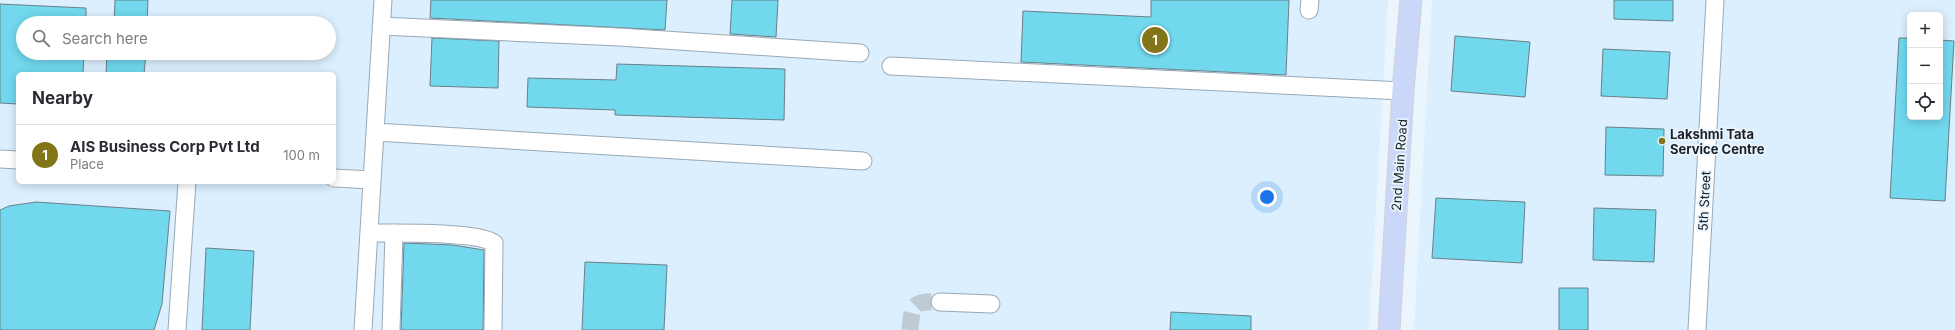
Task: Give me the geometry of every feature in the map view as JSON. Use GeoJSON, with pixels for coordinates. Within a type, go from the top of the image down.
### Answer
{"type":"FeatureCollection","features":[{"type":"Feature","properties":{"kind":"main road","name":"2nd Main Road"},"geometry":{"type":"LineString","coordinates":[[1389,330],[1403,91],[1411,0]]}},
{"type":"Feature","properties":{"kind":"street"},"geometry":{"type":"LineString","coordinates":[[364,330],[383,0]]}},
{"type":"Feature","properties":{"kind":"street","name":"5th Street"},"geometry":{"type":"LineString","coordinates":[[1697,330],[1715,0]]}},
{"type":"Feature","properties":{"kind":"street"},"geometry":{"type":"LineString","coordinates":[[381,26],[619,37],[860,53]]}},
{"type":"Feature","properties":{"kind":"street"},"geometry":{"type":"LineString","coordinates":[[891,66],[1403,91]]}},
{"type":"Feature","properties":{"kind":"street"},"geometry":{"type":"LineString","coordinates":[[375,132],[864,161]]}},
{"type":"Feature","properties":{"kind":"street"},"geometry":{"type":"LineString","coordinates":[[0,159],[16,160]]}},
{"type":"Feature","properties":{"kind":"street"},"geometry":{"type":"LineString","coordinates":[[336,178],[372,180]]}},
{"type":"Feature","properties":{"kind":"street"},"geometry":{"type":"LineString","coordinates":[[177,330],[187,184]]}},
{"type":"Feature","properties":{"kind":"street"},"geometry":{"type":"LineString","coordinates":[[369,233],[459,236],[488,239],[494,243],[494,330]]}},
{"type":"Feature","properties":{"kind":"street"},"geometry":{"type":"LineString","coordinates":[[391,330],[394,233]]}},
{"type":"Feature","properties":{"kind":"street"},"geometry":{"type":"LineString","coordinates":[[940,302],[991,304]]}},
{"type":"Feature","properties":{"kind":"shaded area"},"geometry":{"type":"Polygon","coordinates":[[[0,0],[1388,0],[1369,330],[0,330],[0,0]]]}},
{"type":"Feature","properties":{"kind":"shaded area"},"geometry":{"type":"Polygon","coordinates":[[[1432,0],[1955,0],[1955,330],[1414,330],[1432,0]]]}},
{"type":"Feature","properties":{"kind":"building"},"geometry":{"type":"Polygon","coordinates":[[[115,0],[148,0],[147,16],[114,16],[115,0]]]}},
{"type":"Feature","properties":{"kind":"building"},"geometry":{"type":"Polygon","coordinates":[[[431,0],[667,0],[665,30],[430,18],[431,0]]]}},
{"type":"Feature","properties":{"kind":"building"},"geometry":{"type":"Polygon","coordinates":[[[732,0],[778,0],[776,37],[730,34],[732,0]]]}},
{"type":"Feature","properties":{"kind":"building"},"geometry":{"type":"Polygon","coordinates":[[[1151,0],[1289,0],[1286,75],[1021,62],[1023,11],[1151,17],[1151,0]]]}},
{"type":"Feature","properties":{"kind":"building"},"geometry":{"type":"Polygon","coordinates":[[[1614,0],[1673,0],[1673,21],[1614,19],[1614,0]]]}},
{"type":"Feature","properties":{"kind":"building"},"geometry":{"type":"Polygon","coordinates":[[[0,4],[86,8],[86,16],[16,16],[16,60],[84,60],[83,72],[16,72],[16,104],[0,103],[0,4]]]}},
{"type":"Feature","properties":{"kind":"building"},"geometry":{"type":"Polygon","coordinates":[[[1455,36],[1530,42],[1525,97],[1451,91],[1455,36]]]}},
{"type":"Feature","properties":{"kind":"building"},"geometry":{"type":"Polygon","coordinates":[[[432,38],[499,41],[498,88],[430,86],[432,38]]]}},
{"type":"Feature","properties":{"kind":"building"},"geometry":{"type":"Polygon","coordinates":[[[1899,38],[1907,38],[1907,120],[1943,120],[1943,40],[1954,41],[1945,201],[1890,198],[1899,38]]]}},
{"type":"Feature","properties":{"kind":"building"},"geometry":{"type":"Polygon","coordinates":[[[1603,49],[1670,52],[1667,99],[1601,96],[1603,49]]]}},
{"type":"Feature","properties":{"kind":"building"},"geometry":{"type":"Polygon","coordinates":[[[107,60],[145,60],[144,72],[106,72],[107,60]]]}},
{"type":"Feature","properties":{"kind":"building"},"geometry":{"type":"Polygon","coordinates":[[[617,64],[785,69],[784,120],[615,115],[615,110],[527,107],[528,78],[616,80],[617,64]]]}},
{"type":"Feature","properties":{"kind":"building"},"geometry":{"type":"Polygon","coordinates":[[[1606,127],[1664,129],[1663,176],[1605,175],[1606,127]]]}},
{"type":"Feature","properties":{"kind":"building"},"geometry":{"type":"Polygon","coordinates":[[[1436,198],[1525,202],[1522,263],[1432,258],[1436,198]]]}},
{"type":"Feature","properties":{"kind":"building"},"geometry":{"type":"Polygon","coordinates":[[[36,202],[170,211],[162,304],[154,330],[0,330],[0,210],[9,206],[36,202]]]}},
{"type":"Feature","properties":{"kind":"building"},"geometry":{"type":"Polygon","coordinates":[[[1594,208],[1656,210],[1654,262],[1593,260],[1594,208]]]}},
{"type":"Feature","properties":{"kind":"building"},"geometry":{"type":"Polygon","coordinates":[[[404,243],[453,245],[484,250],[483,330],[401,330],[404,243]]]}},
{"type":"Feature","properties":{"kind":"building"},"geometry":{"type":"Polygon","coordinates":[[[206,248],[254,251],[250,330],[202,330],[206,248]]]}},
{"type":"Feature","properties":{"kind":"building"},"geometry":{"type":"Polygon","coordinates":[[[585,262],[667,265],[664,330],[582,330],[585,262]]]}},
{"type":"Feature","properties":{"kind":"building"},"geometry":{"type":"Polygon","coordinates":[[[1559,288],[1588,288],[1588,330],[1559,330],[1559,288]]]}},
{"type":"Feature","properties":{"kind":"building"},"geometry":{"type":"Polygon","coordinates":[[[1171,312],[1251,316],[1251,330],[1170,330],[1171,312]]]}},
{"type":"Feature","properties":{"kind":"tunnel"},"geometry":{"type":"LineString","coordinates":[[910,330],[913,309],[916,306],[924,302],[940,302]]}},
{"type":"Feature","properties":{"kind":"place","name":"AIS Business Corp Pvt Ltd"},"geometry":{"type":"Point","coordinates":[1155,40]}},
{"type":"Feature","properties":{"kind":"place","name":"Lakshmi Tata Service Centre"},"geometry":{"type":"Point","coordinates":[1662,141]}}]}
